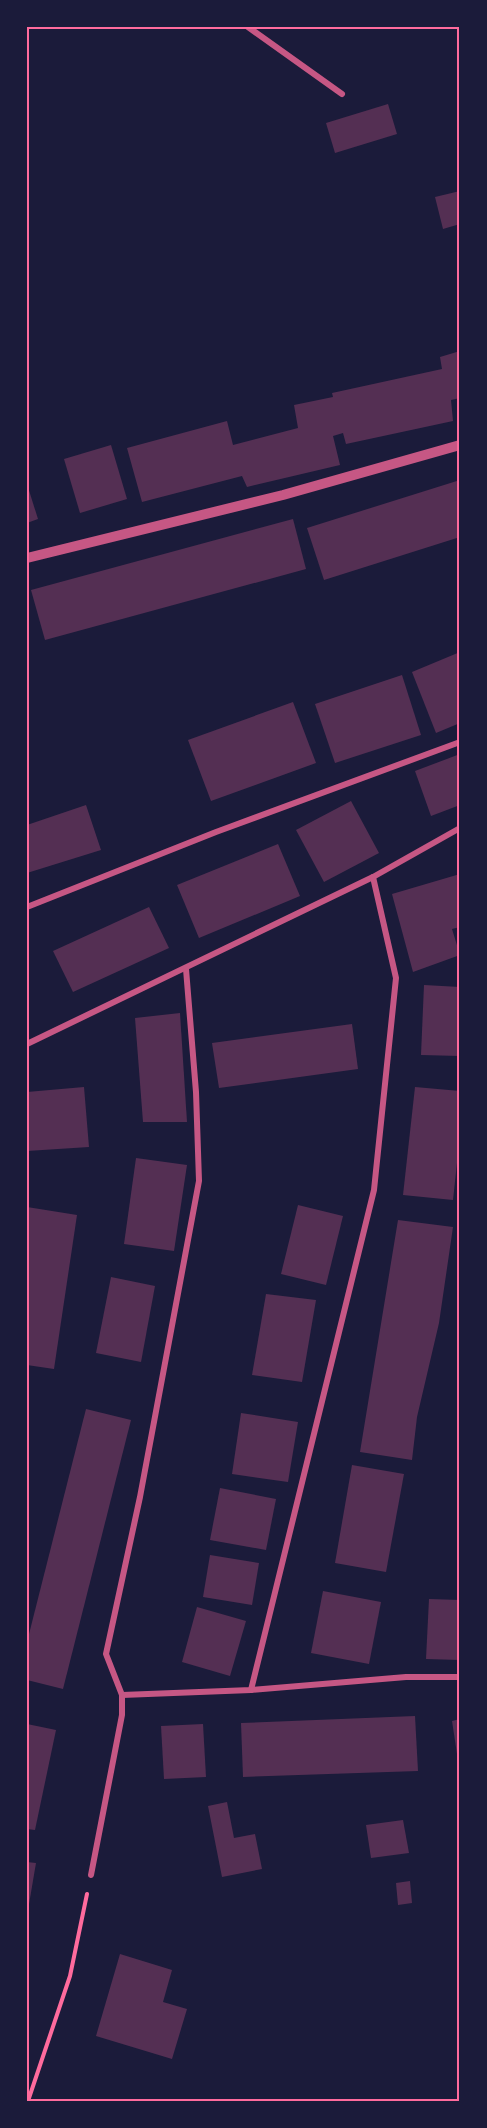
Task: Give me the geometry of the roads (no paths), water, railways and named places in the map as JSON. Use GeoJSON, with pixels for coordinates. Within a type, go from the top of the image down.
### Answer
{"type":"FeatureCollection","features":[{"type":"Feature","properties":{"kind":"street"},"geometry":{"type":"LineString","coordinates":[[248,27],[342,94]]}},
{"type":"Feature","properties":{"kind":"street"},"geometry":{"type":"LineString","coordinates":[[27,558],[283,495],[460,445]]}},
{"type":"Feature","properties":{"kind":"street"},"geometry":{"type":"LineString","coordinates":[[27,907],[216,832],[460,742]]}},
{"type":"Feature","properties":{"kind":"street"},"geometry":{"type":"LineString","coordinates":[[27,1044],[373,877],[460,828]]}},
{"type":"Feature","properties":{"kind":"street"},"geometry":{"type":"LineString","coordinates":[[251,1690],[374,1190],[396,978],[373,877]]}},
{"type":"Feature","properties":{"kind":"street"},"geometry":{"type":"LineString","coordinates":[[91,1875],[122,1715],[122,1695],[106,1654],[140,1497],[199,1181],[196,1092],[186,969]]}},
{"type":"Feature","properties":{"kind":"street"},"geometry":{"type":"LineString","coordinates":[[122,1695],[251,1690],[406,1677],[460,1677]]}}]}
